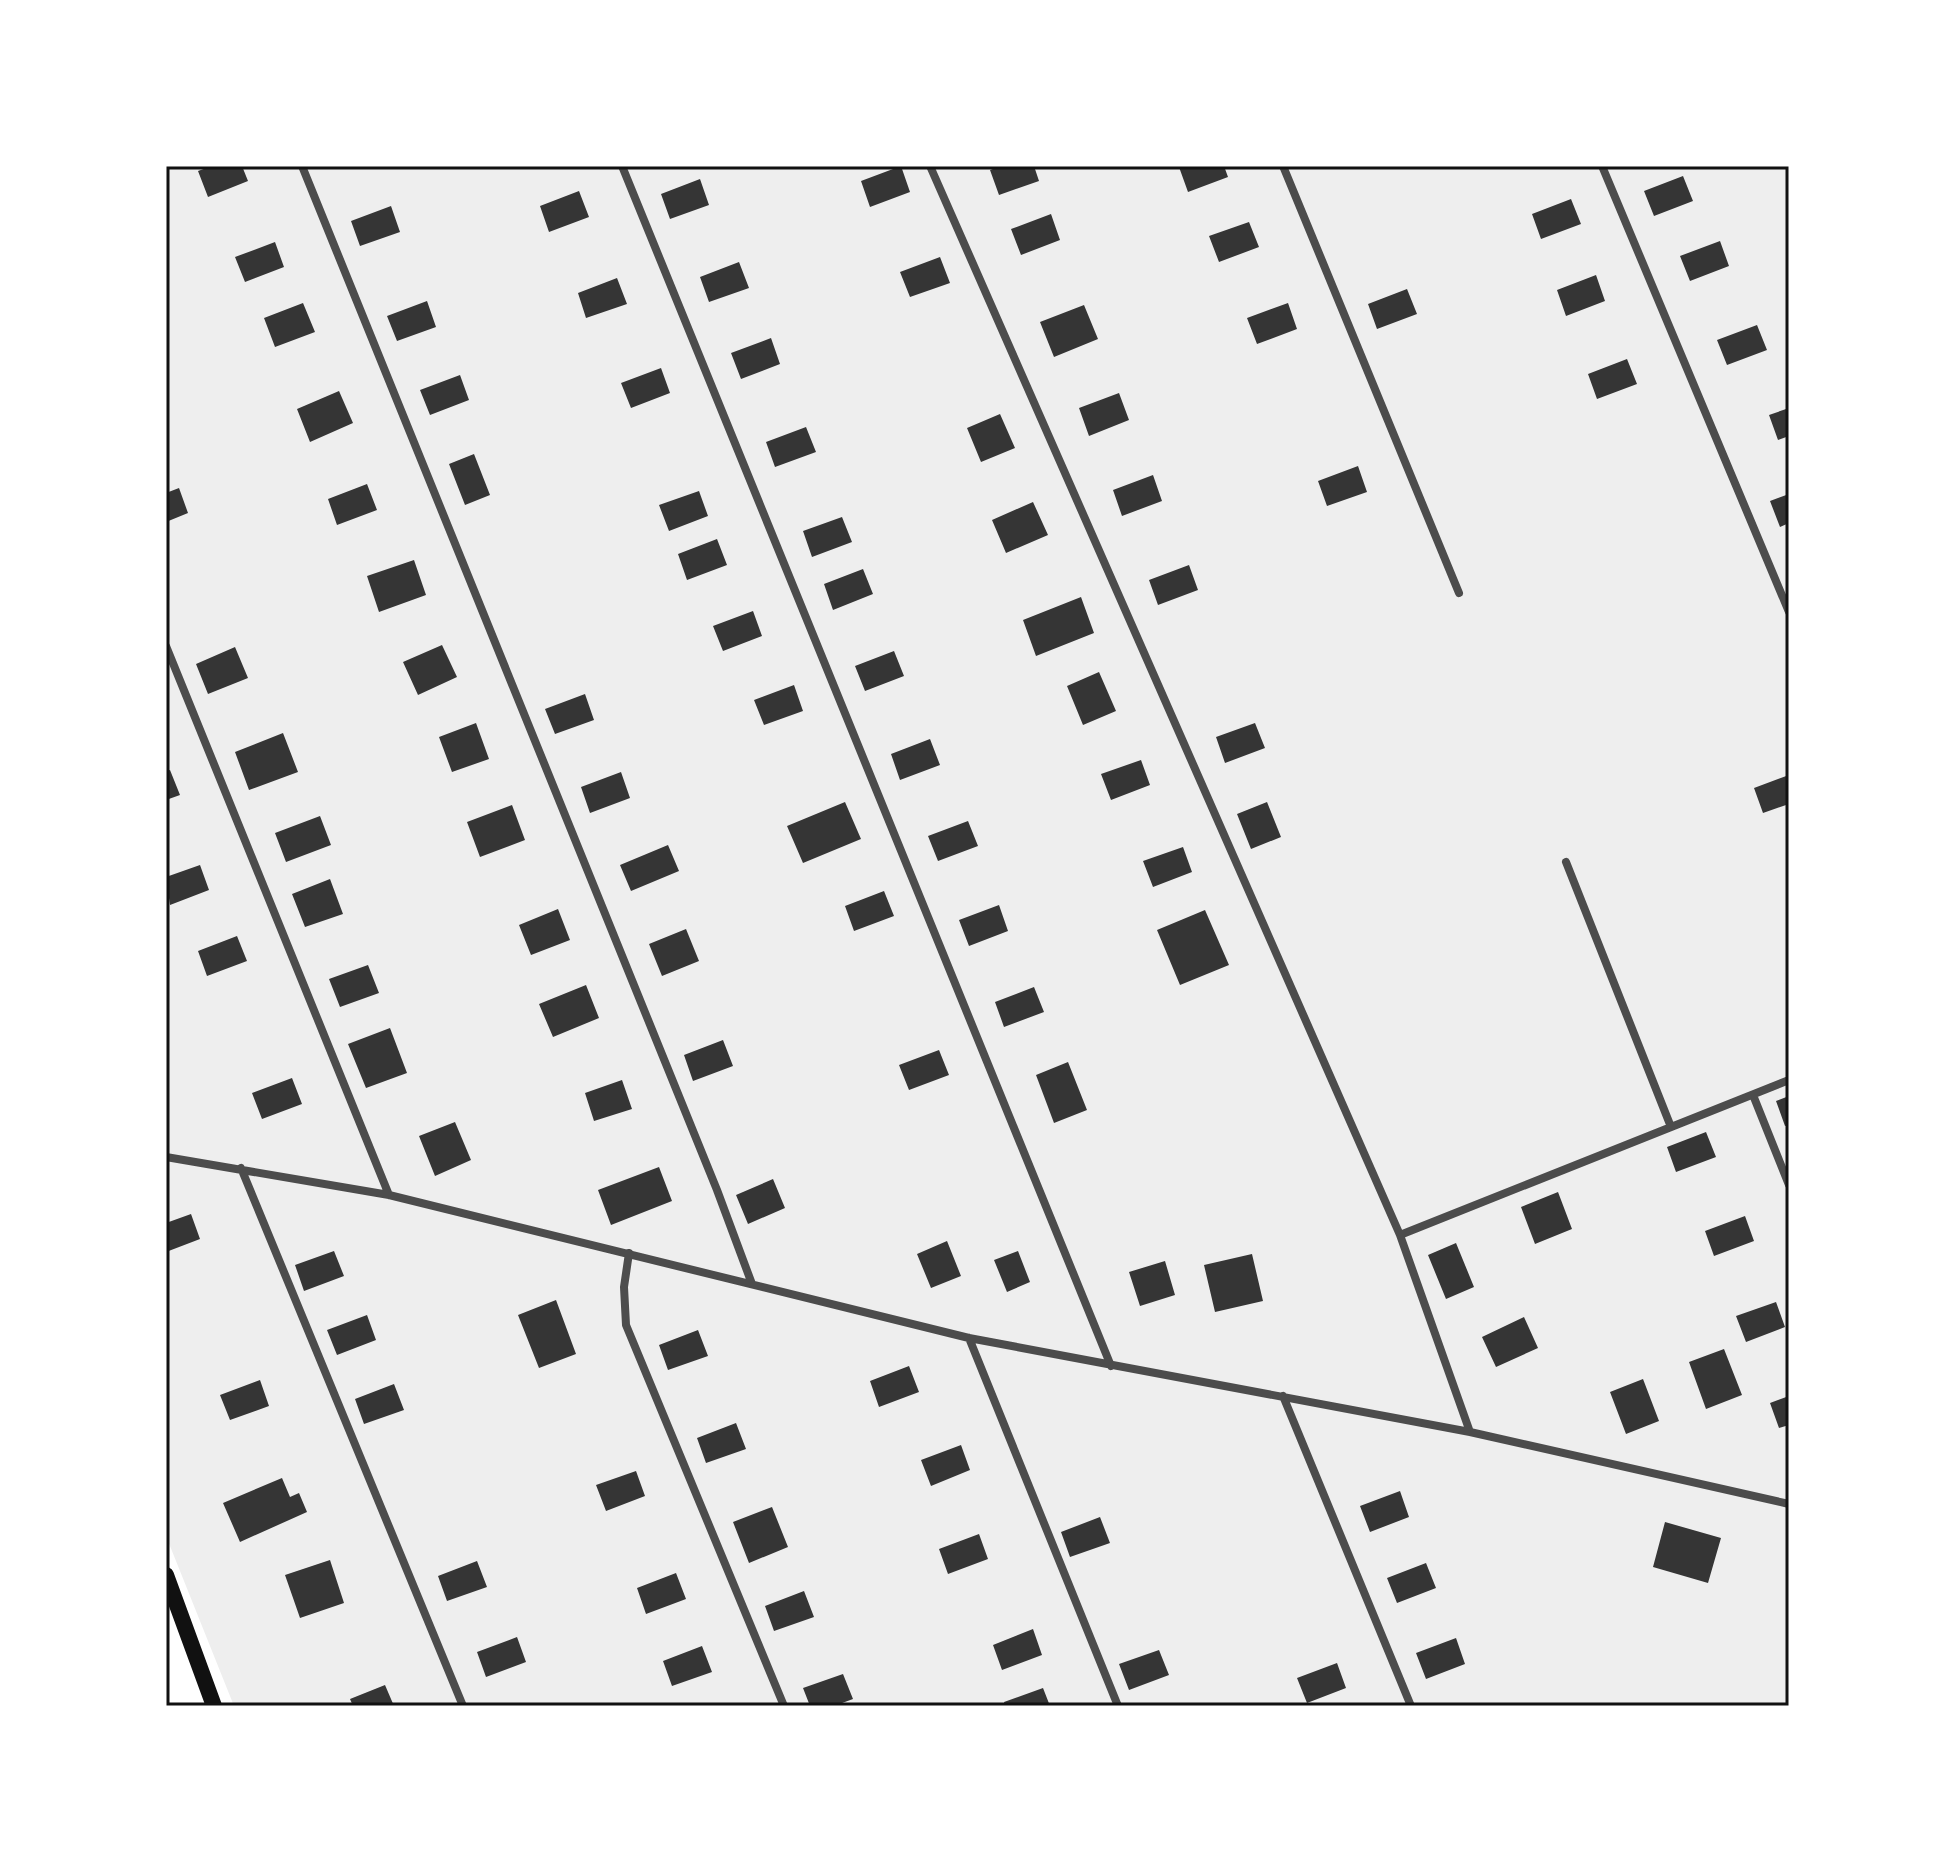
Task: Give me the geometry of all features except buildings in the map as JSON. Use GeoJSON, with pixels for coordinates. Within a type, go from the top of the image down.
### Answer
{"type":"FeatureCollection","features":[{"type":"Feature","properties":{"kind":"main road"},"geometry":{"type":"LineString","coordinates":[[166,1575],[214,1706]]}},
{"type":"Feature","properties":{"kind":"street"},"geometry":{"type":"LineString","coordinates":[[302,166],[717,1190],[752,1284]]}},
{"type":"Feature","properties":{"kind":"street"},"geometry":{"type":"LineString","coordinates":[[622,166],[1111,1366]]}},
{"type":"Feature","properties":{"kind":"street"},"geometry":{"type":"LineString","coordinates":[[930,166],[1400,1235],[1470,1432]]}},
{"type":"Feature","properties":{"kind":"street"},"geometry":{"type":"LineString","coordinates":[[1283,166],[1459,593]]}},
{"type":"Feature","properties":{"kind":"street"},"geometry":{"type":"LineString","coordinates":[[1602,166],[1789,612]]}},
{"type":"Feature","properties":{"kind":"street"},"geometry":{"type":"LineString","coordinates":[[166,646],[389,1195]]}},
{"type":"Feature","properties":{"kind":"street"},"geometry":{"type":"LineString","coordinates":[[1566,862],[1671,1127]]}},
{"type":"Feature","properties":{"kind":"street"},"geometry":{"type":"LineString","coordinates":[[1400,1235],[1789,1080]]}},
{"type":"Feature","properties":{"kind":"street"},"geometry":{"type":"LineString","coordinates":[[1753,1095],[1789,1185]]}},
{"type":"Feature","properties":{"kind":"street"},"geometry":{"type":"LineString","coordinates":[[166,1157],[389,1195],[969,1338],[1470,1432],[1789,1504]]}},
{"type":"Feature","properties":{"kind":"street"},"geometry":{"type":"LineString","coordinates":[[241,1168],[463,1706]]}},
{"type":"Feature","properties":{"kind":"street"},"geometry":{"type":"LineString","coordinates":[[629,1253],[624,1287],[626,1325],[784,1706]]}},
{"type":"Feature","properties":{"kind":"street"},"geometry":{"type":"LineString","coordinates":[[969,1338],[1118,1706]]}},
{"type":"Feature","properties":{"kind":"street"},"geometry":{"type":"LineString","coordinates":[[1283,1396],[1411,1706]]}},
{"type":"Feature","properties":{"kind":"shaded area"},"geometry":{"type":"Polygon","coordinates":[[[166,166],[1789,166],[1789,1706],[234,1706],[166,1536],[166,166]]]}}]}
